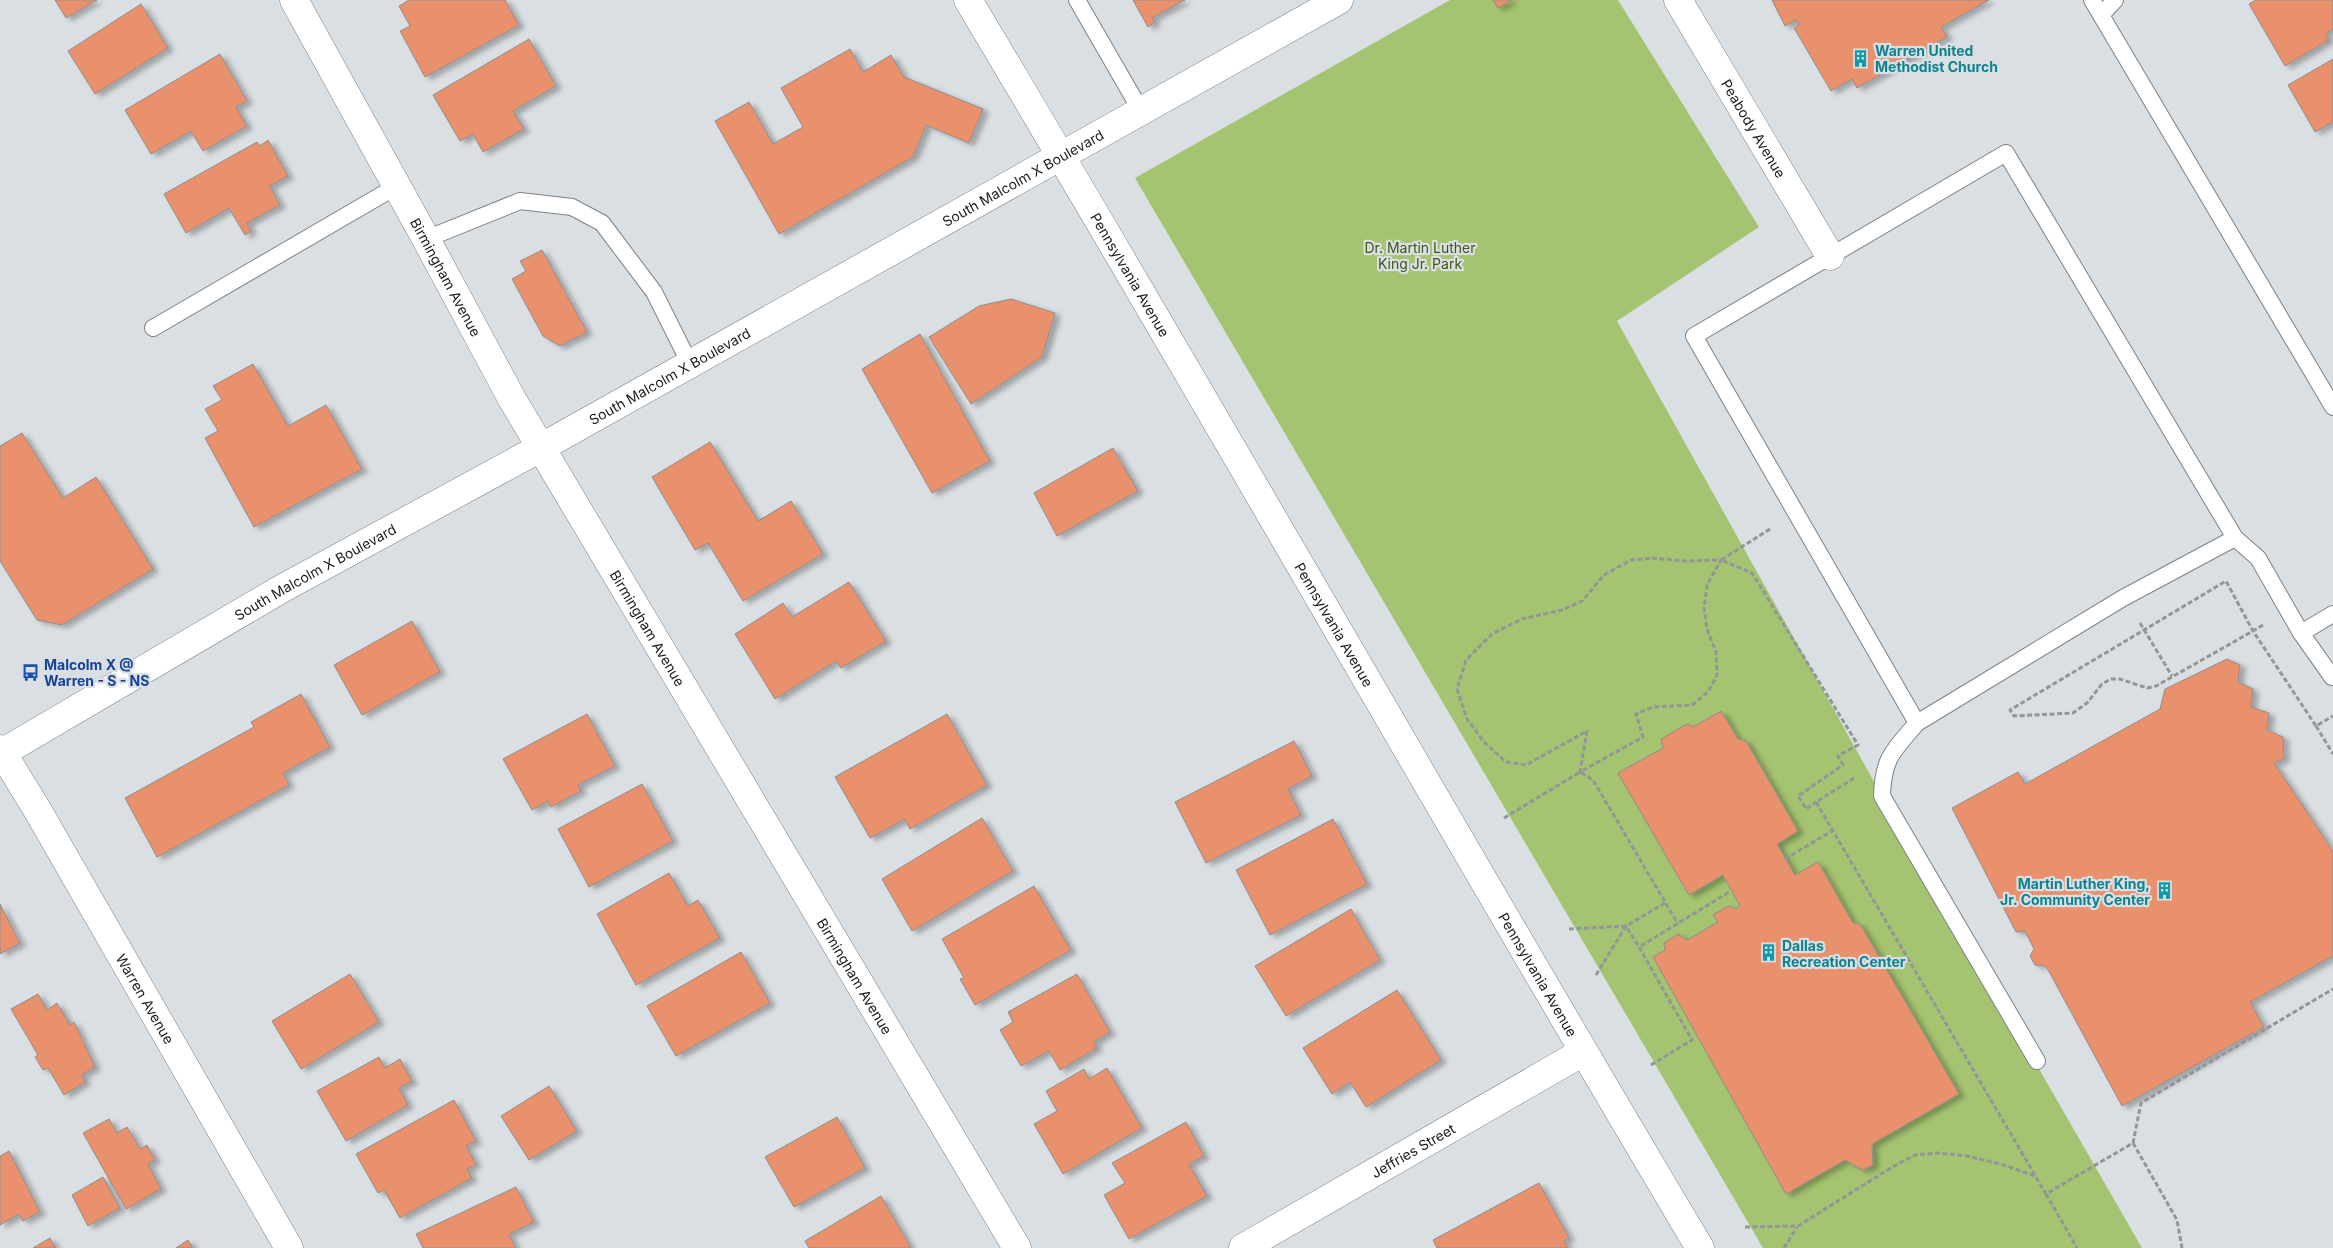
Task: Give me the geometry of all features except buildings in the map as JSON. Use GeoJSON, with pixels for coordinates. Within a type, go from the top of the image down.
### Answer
{"type":"FeatureCollection","features":[{"type":"Feature","properties":{"kind":"street","name":"Birmingham Avenue"},"geometry":{"type":"LineString","coordinates":[[294,0],[512,399],[1016,1248]]}},
{"type":"Feature","properties":{"kind":"street","name":"Pennsylvania Avenue"},"geometry":{"type":"LineString","coordinates":[[968,0],[1062,155],[1583,1052],[1700,1248]]}},
{"type":"Feature","properties":{"kind":"street","name":"South Malcolm X Boulevard"},"geometry":{"type":"LineString","coordinates":[[1,752],[283,588],[542,447],[1340,0]]}},
{"type":"Feature","properties":{"kind":"street","name":"Peabody Avenue"},"geometry":{"type":"LineString","coordinates":[[1678,0],[1830,256]]}},
{"type":"Feature","properties":{"kind":"street","name":"Warren Avenue"},"geometry":{"type":"LineString","coordinates":[[1,752],[43,819],[289,1248]]}},
{"type":"Feature","properties":{"kind":"street","name":"Jeffries Street"},"geometry":{"type":"LineString","coordinates":[[1242,1248],[1583,1052]]}},
{"type":"Feature","properties":{"kind":"lane"},"geometry":{"type":"LineString","coordinates":[[1077,0],[1141,111]]}},
{"type":"Feature","properties":{"kind":"lane"},"geometry":{"type":"LineString","coordinates":[[2092,0],[2333,407]]}},
{"type":"Feature","properties":{"kind":"lane"},"geometry":{"type":"LineString","coordinates":[[2100,15],[2115,0]]}},
{"type":"Feature","properties":{"kind":"lane"},"geometry":{"type":"LineString","coordinates":[[1916,723],[1694,336],[2006,153],[2234,538],[2258,558],[2301,633],[2332,677]]}},
{"type":"Feature","properties":{"kind":"lane"},"geometry":{"type":"LineString","coordinates":[[153,328],[397,186]]}},
{"type":"Feature","properties":{"kind":"lane"},"geometry":{"type":"LineString","coordinates":[[426,239],[520,201],[572,208],[602,223],[654,292],[690,364]]}},
{"type":"Feature","properties":{"kind":"lane"},"geometry":{"type":"LineString","coordinates":[[2037,1061],[1882,796],[1883,775],[1889,756],[1916,723],[2123,598],[2234,538]]}},
{"type":"Feature","properties":{"kind":"lane"},"geometry":{"type":"LineString","coordinates":[[2301,633],[2333,614]]}},
{"type":"Feature","properties":{"kind":"path"},"geometry":{"type":"LineString","coordinates":[[1504,818],[1643,737],[1636,714],[1653,707],[1692,705],[1708,692],[1717,675],[1717,660],[1704,609],[1707,585],[1722,560],[1796,513]]}},
{"type":"Feature","properties":{"kind":"path"},"geometry":{"type":"LineString","coordinates":[[1580,772],[1587,730],[1526,765],[1506,762],[1484,742],[1467,719],[1458,689],[1466,660],[1492,634],[1522,619],[1562,610],[1582,601],[1604,574],[1631,560],[1652,558],[1684,561],[1722,560],[1752,573],[1858,745],[1838,756],[1843,765],[1798,796],[1806,809],[1816,802]]}},
{"type":"Feature","properties":{"kind":"path"},"geometry":{"type":"LineString","coordinates":[[2288,610],[2253,630],[2172,676],[2156,686],[2146,688],[2120,679],[2111,679],[2102,684],[2087,703],[2073,713],[2014,716],[2010,710],[2226,581],[2253,630],[2333,754]]}},
{"type":"Feature","properties":{"kind":"path"},"geometry":{"type":"LineString","coordinates":[[2123,598],[2172,676]]}},
{"type":"Feature","properties":{"kind":"path"},"geometry":{"type":"LineString","coordinates":[[2316,726],[2333,716]]}},
{"type":"Feature","properties":{"kind":"path"},"geometry":{"type":"LineString","coordinates":[[1580,772],[1593,780],[1678,924]]}},
{"type":"Feature","properties":{"kind":"path"},"geometry":{"type":"LineString","coordinates":[[1785,858],[1832,830]]}},
{"type":"Feature","properties":{"kind":"path"},"geometry":{"type":"LineString","coordinates":[[1639,947],[1731,891]]}},
{"type":"Feature","properties":{"kind":"path"},"geometry":{"type":"LineString","coordinates":[[1569,929],[1626,926],[1665,903]]}},
{"type":"Feature","properties":{"kind":"path"},"geometry":{"type":"LineString","coordinates":[[1626,926],[1692,1040],[1651,1065]]}},
{"type":"Feature","properties":{"kind":"path"},"geometry":{"type":"LineString","coordinates":[[1596,975],[1626,926]]}},
{"type":"Feature","properties":{"kind":"path"},"geometry":{"type":"LineString","coordinates":[[2133,1144],[2177,1220],[2182,1248]]}},
{"type":"Feature","properties":{"kind":"path"},"geometry":{"type":"LineString","coordinates":[[1784,1248],[1798,1226],[1915,1155],[1938,1153],[1966,1156],[2004,1165],[2035,1176]]}},
{"type":"Feature","properties":{"kind":"path"},"geometry":{"type":"LineString","coordinates":[[2046,1194],[2077,1248]]}},
{"type":"Feature","properties":{"kind":"path"},"geometry":{"type":"LineString","coordinates":[[1745,1227],[1798,1226]]}},
{"type":"Feature","properties":{"kind":"green space","name":"Dr. Martin Luther King Jr. Park"},"geometry":{"type":"Polygon","coordinates":[[[1450,0],[1618,0],[1759,227],[1617,321],[1882,796],[2142,1248],[1763,1248],[1135,178],[1450,0]]]}},
{"type":"Feature","properties":{"kind":"place","name":"Warren United Methodist Church"},"geometry":{"type":"Point","coordinates":[1861,58]}},
{"type":"Feature","properties":{"kind":"place","name":"Malcolm X @ Warren - S - NS"},"geometry":{"type":"Point","coordinates":[30,672]}},
{"type":"Feature","properties":{"kind":"place","name":"Martin Luther King, Jr. Community Center"},"geometry":{"type":"Point","coordinates":[2164,891]}},
{"type":"Feature","properties":{"kind":"place","name":"Dallas Recreation Center"},"geometry":{"type":"Point","coordinates":[1768,953]}}]}
